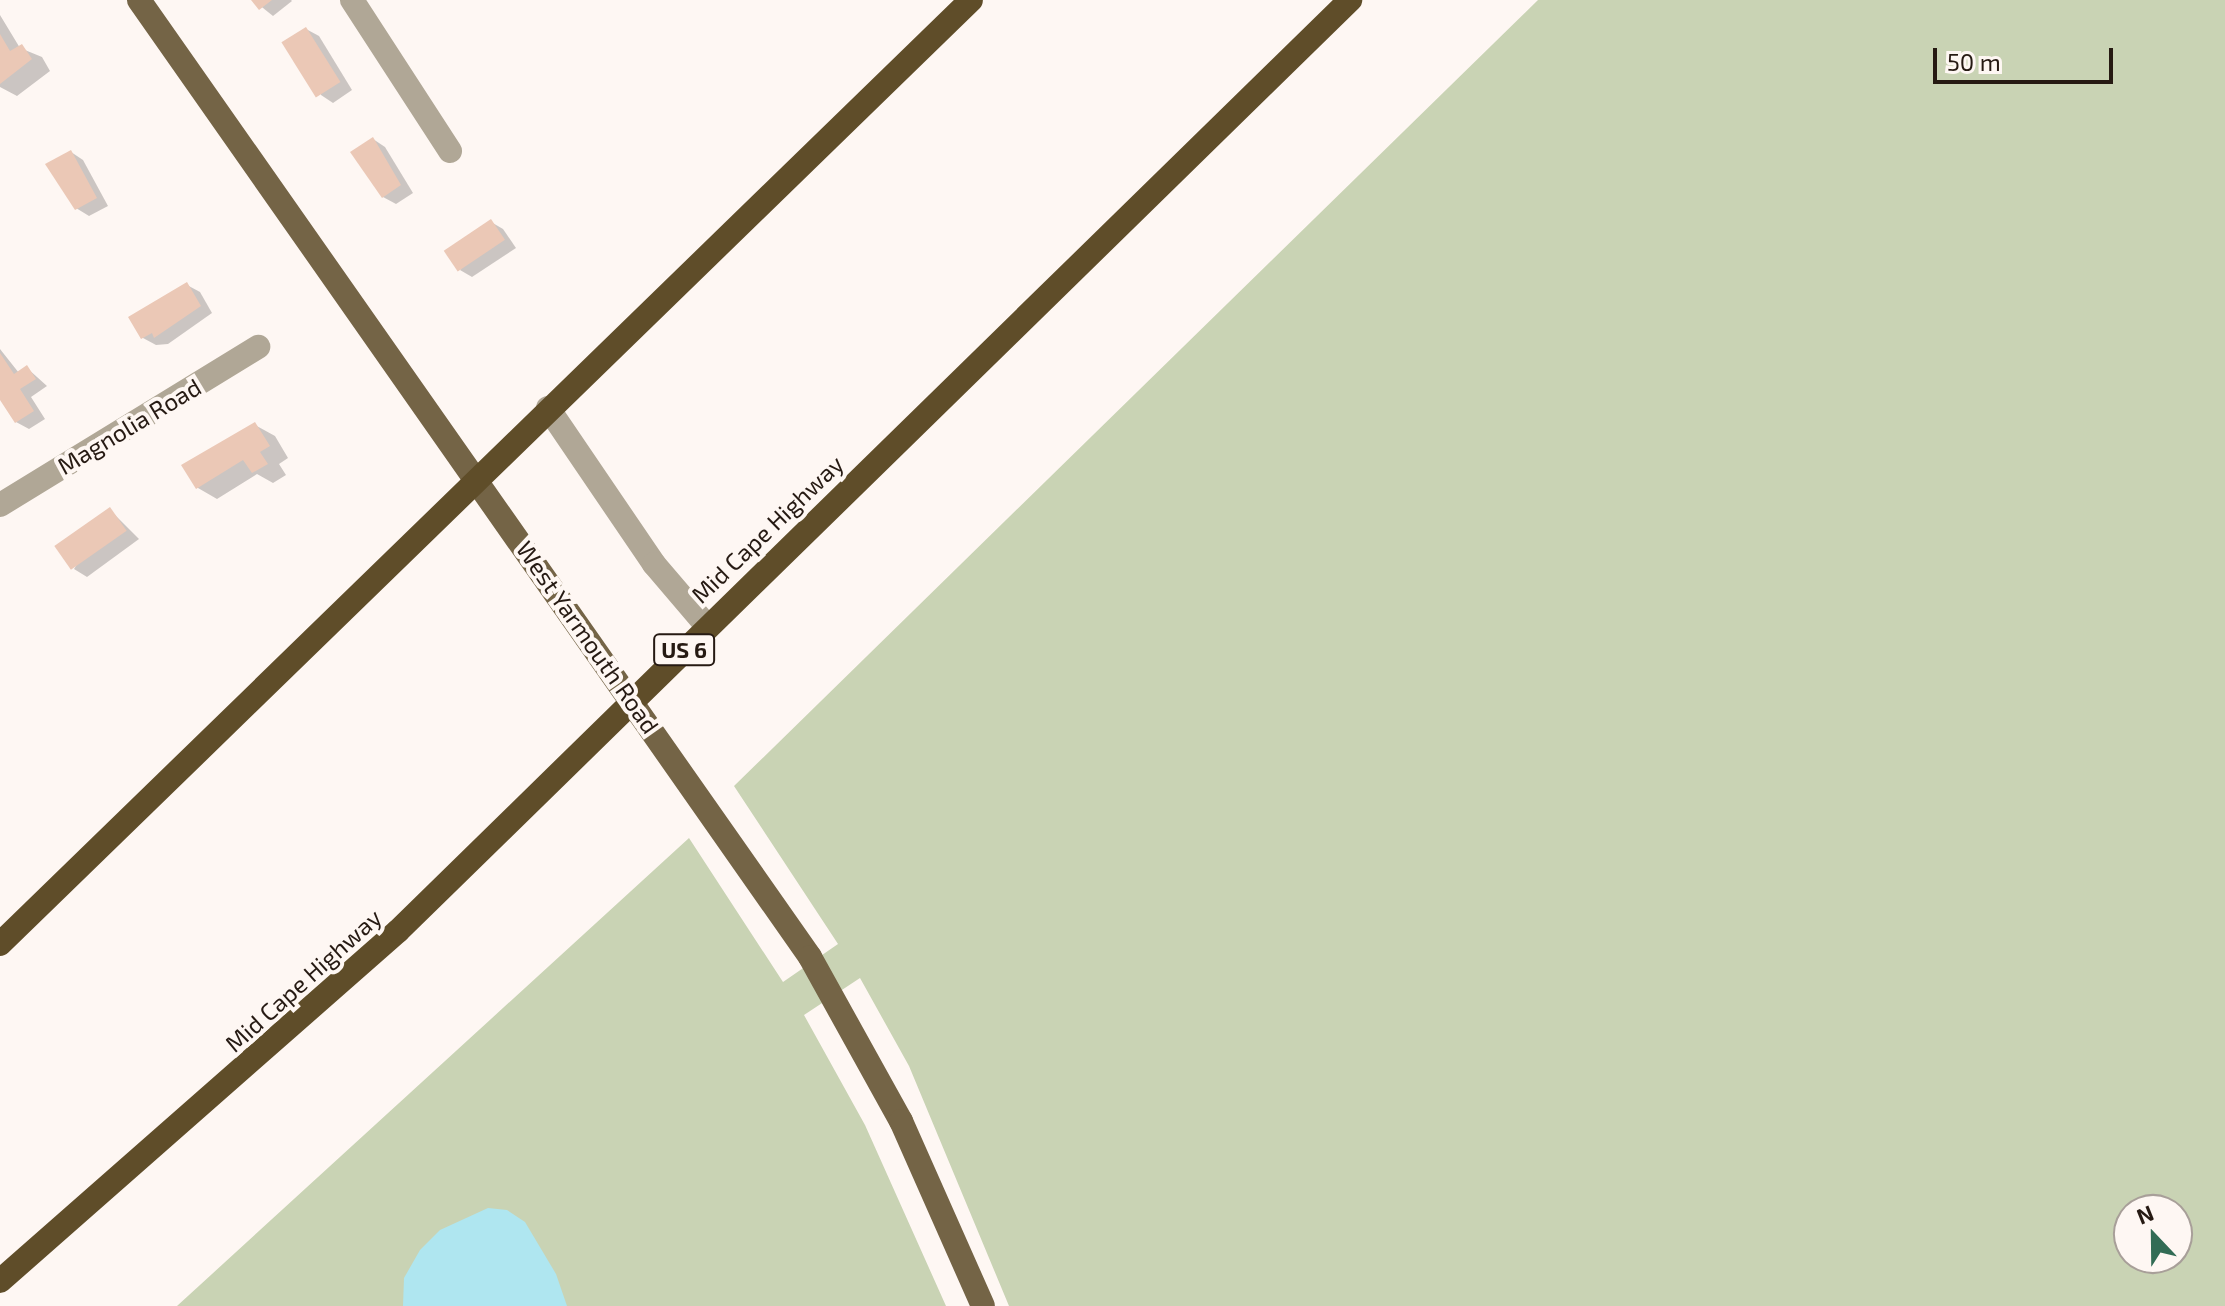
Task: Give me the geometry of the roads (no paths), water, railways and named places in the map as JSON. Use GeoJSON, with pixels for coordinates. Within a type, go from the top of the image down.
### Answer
{"type":"FeatureCollection","features":[{"type":"Feature","properties":{"kind":"highway"},"geometry":{"type":"LineString","coordinates":[[0,944],[270,686],[548,408],[971,0]]}},
{"type":"Feature","properties":{"kind":"highway","name":"Mid Cape Highway"},"geometry":{"type":"LineString","coordinates":[[0,1281],[398,931],[1350,0]]}},
{"type":"Feature","properties":{"kind":"main road","name":"West Yarmouth Road"},"geometry":{"type":"LineString","coordinates":[[139,0],[663,743],[810,957],[906,1133],[983,1306]]}},
{"type":"Feature","properties":{"kind":"street"},"geometry":{"type":"LineString","coordinates":[[352,0],[450,151]]}},
{"type":"Feature","properties":{"kind":"street","name":"Magnolia Road"},"geometry":{"type":"LineString","coordinates":[[0,505],[258,347]]}},
{"type":"Feature","properties":{"kind":"street"},"geometry":{"type":"LineString","coordinates":[[548,408],[654,564],[707,626]]}},
{"type":"Feature","properties":{"kind":"water"},"geometry":{"type":"Polygon","coordinates":[[[488,1208],[507,1210],[525,1222],[556,1274],[567,1306],[403,1306],[404,1278],[420,1250],[440,1230],[488,1208]]]}}]}
